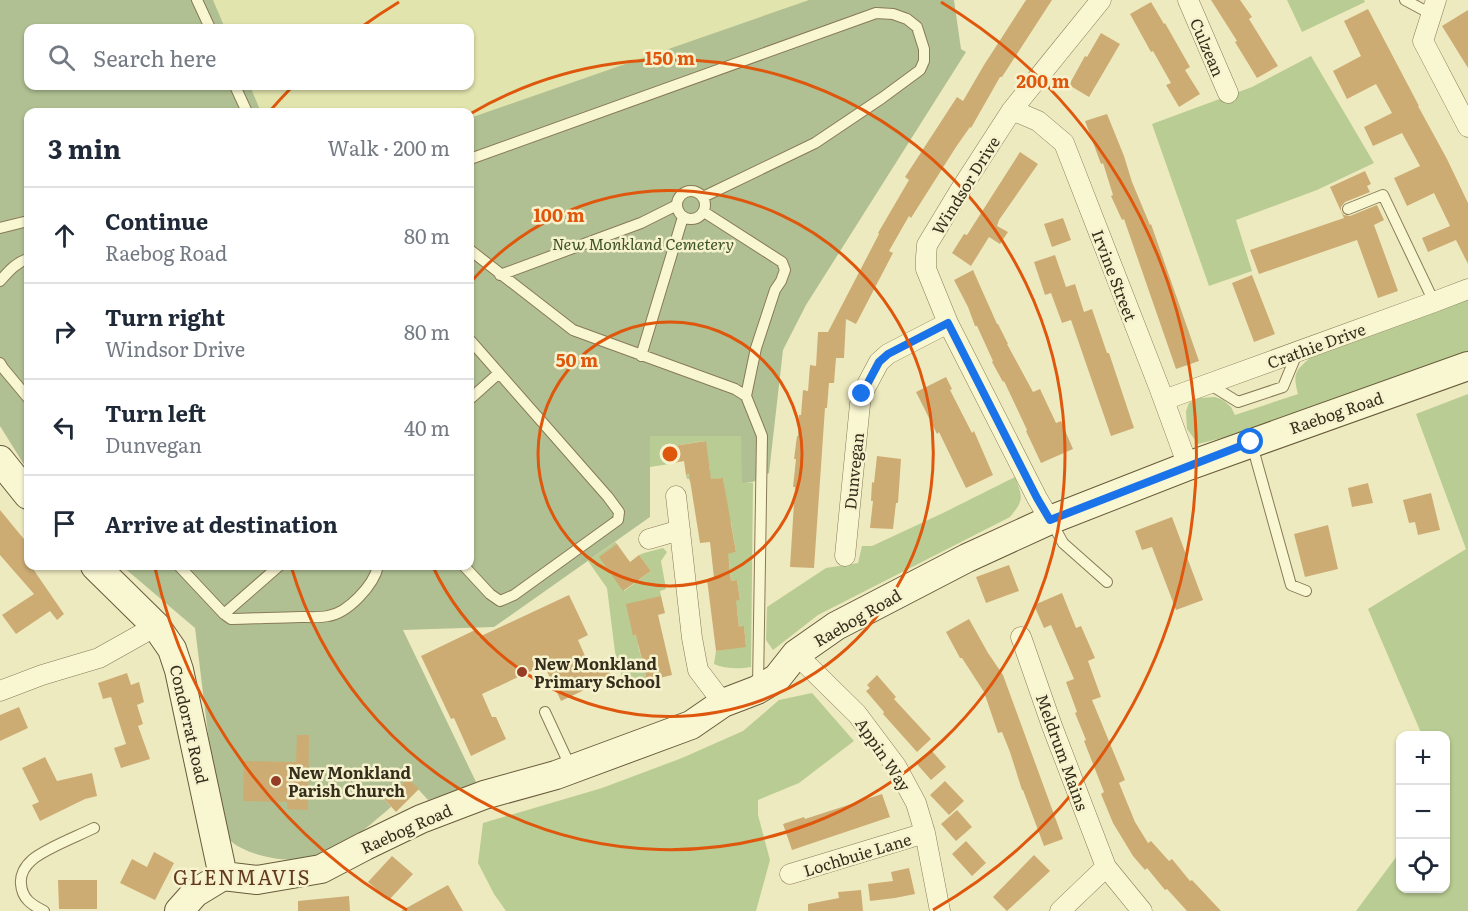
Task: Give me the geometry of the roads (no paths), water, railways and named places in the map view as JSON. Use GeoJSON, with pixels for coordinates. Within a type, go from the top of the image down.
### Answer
{"type":"FeatureCollection","features":[{"type":"Feature","properties":{"kind":"main road","name":"Raebog Road"},"geometry":{"type":"LineString","coordinates":[[224,876],[257,880],[321,869],[421,819],[484,795],[556,775],[691,725],[723,703],[758,690],[777,678],[796,654],[836,626],[967,558],[1050,520],[1188,466],[1468,366]]}},
{"type":"Feature","properties":{"kind":"main road"},"geometry":{"type":"LineString","coordinates":[[0,460],[24,490]]}},
{"type":"Feature","properties":{"kind":"main road","name":"Condorrat Road"},"geometry":{"type":"LineString","coordinates":[[98,570],[156,627],[172,649],[180,670],[224,876]]}},
{"type":"Feature","properties":{"kind":"main road"},"geometry":{"type":"LineString","coordinates":[[179,911],[195,893],[224,876]]}},
{"type":"Feature","properties":{"kind":"street","name":"Windsor Drive"},"geometry":{"type":"LineString","coordinates":[[1050,520],[948,323],[926,269],[927,245],[1012,110],[1101,0]]}},
{"type":"Feature","properties":{"kind":"street","name":"Culzean"},"geometry":{"type":"LineString","coordinates":[[1188,0],[1228,93]]}},
{"type":"Feature","properties":{"kind":"street"},"geometry":{"type":"LineString","coordinates":[[1434,7],[1423,41],[1468,127]]}},
{"type":"Feature","properties":{"kind":"street","name":"Irvine Street"},"geometry":{"type":"LineString","coordinates":[[1012,110],[1038,121],[1064,143],[1188,466]]}},
{"type":"Feature","properties":{"kind":"street","name":"Crathie Drive"},"geometry":{"type":"LineString","coordinates":[[1164,400],[1468,289]]}},
{"type":"Feature","properties":{"kind":"street","name":"Dunvegan"},"geometry":{"type":"LineString","coordinates":[[844,556],[862,394],[879,362],[888,354],[948,323]]}},
{"type":"Feature","properties":{"kind":"street"},"geometry":{"type":"LineString","coordinates":[[676,496],[692,638],[699,670],[723,703]]}},
{"type":"Feature","properties":{"kind":"street"},"geometry":{"type":"LineString","coordinates":[[649,539],[680,530]]}},
{"type":"Feature","properties":{"kind":"street"},"geometry":{"type":"LineString","coordinates":[[0,691],[42,675],[99,658],[156,627]]}},
{"type":"Feature","properties":{"kind":"street","name":"Meldrum Mains"},"geometry":{"type":"LineString","coordinates":[[1021,637],[1106,867],[1142,911]]}},
{"type":"Feature","properties":{"kind":"street","name":"Appin Way"},"geometry":{"type":"LineString","coordinates":[[796,654],[857,714],[896,766],[916,803],[925,833],[940,911]]}},
{"type":"Feature","properties":{"kind":"street","name":"Lochbuie Lane"},"geometry":{"type":"LineString","coordinates":[[790,874],[925,833]]}},
{"type":"Feature","properties":{"kind":"street"},"geometry":{"type":"LineString","coordinates":[[1060,911],[1106,867]]}},
{"type":"Feature","properties":{"kind":"lane"},"geometry":{"type":"LineString","coordinates":[[197,0],[208,24]]}},
{"type":"Feature","properties":{"kind":"lane"},"geometry":{"type":"LineString","coordinates":[[1405,0],[1434,7]]}},
{"type":"Feature","properties":{"kind":"lane"},"geometry":{"type":"LineString","coordinates":[[474,158],[876,13],[900,16],[908,19],[916,27],[924,49],[924,61],[920,70],[815,143],[704,197]]}},
{"type":"Feature","properties":{"kind":"lane"},"geometry":{"type":"LineString","coordinates":[[237,90],[245,108]]}},
{"type":"Feature","properties":{"kind":"lane"},"geometry":{"type":"LineString","coordinates":[[500,274],[641,223],[677,205],[681,196],[689,191],[698,192],[704,197],[706,203],[704,212],[693,220],[680,214],[677,205]]}},
{"type":"Feature","properties":{"kind":"lane"},"geometry":{"type":"LineString","coordinates":[[1348,209],[1383,195],[1434,302]]}},
{"type":"Feature","properties":{"kind":"lane"},"geometry":{"type":"LineString","coordinates":[[704,212],[782,262],[785,270],[775,290],[756,348],[746,396],[762,436],[758,690]]}},
{"type":"Feature","properties":{"kind":"lane"},"geometry":{"type":"LineString","coordinates":[[641,356],[684,217]]}},
{"type":"Feature","properties":{"kind":"lane"},"geometry":{"type":"LineString","coordinates":[[0,228],[24,222]]}},
{"type":"Feature","properties":{"kind":"lane"},"geometry":{"type":"LineString","coordinates":[[474,253],[573,330],[735,389],[746,396]]}},
{"type":"Feature","properties":{"kind":"lane"},"geometry":{"type":"LineString","coordinates":[[0,281],[24,260]]}},
{"type":"Feature","properties":{"kind":"lane"},"geometry":{"type":"LineString","coordinates":[[468,570],[489,594],[500,601],[514,595],[618,520],[619,512],[474,345]]}},
{"type":"Feature","properties":{"kind":"lane"},"geometry":{"type":"LineString","coordinates":[[1208,383],[1238,402],[1283,387],[1298,351]]}},
{"type":"Feature","properties":{"kind":"lane"},"geometry":{"type":"LineString","coordinates":[[0,363],[24,393]]}},
{"type":"Feature","properties":{"kind":"lane"},"geometry":{"type":"LineString","coordinates":[[474,395],[499,373]]}},
{"type":"Feature","properties":{"kind":"lane"},"geometry":{"type":"LineString","coordinates":[[1251,442],[1291,585],[1306,591]]}},
{"type":"Feature","properties":{"kind":"lane"},"geometry":{"type":"LineString","coordinates":[[1050,520],[1063,543],[1107,582]]}},
{"type":"Feature","properties":{"kind":"lane"},"geometry":{"type":"LineString","coordinates":[[183,570],[231,619],[329,616],[344,609],[357,598],[377,570]]}},
{"type":"Feature","properties":{"kind":"lane"},"geometry":{"type":"LineString","coordinates":[[224,614],[274,570]]}},
{"type":"Feature","properties":{"kind":"lane"},"geometry":{"type":"LineString","coordinates":[[545,712],[572,768]]}},
{"type":"Feature","properties":{"kind":"lane"},"geometry":{"type":"LineString","coordinates":[[44,911],[26,900],[20,880],[24,869],[33,859],[94,828]]}},
{"type":"Feature","properties":{"kind":"place","name":"New Monkland Primary School"},"geometry":{"type":"Point","coordinates":[522,672]}},
{"type":"Feature","properties":{"kind":"place","name":"New Monkland Parish Church"},"geometry":{"type":"Point","coordinates":[276,781]}},
{"type":"Feature","properties":{"kind":"district","name":"GLENMAVIS"},"geometry":{"type":"Point","coordinates":[242,876]}},
{"type":"Feature","properties":{"kind":"park label","name":"New Monkland Cemetery"},"geometry":{"type":"Point","coordinates":[643,243]}}]}
